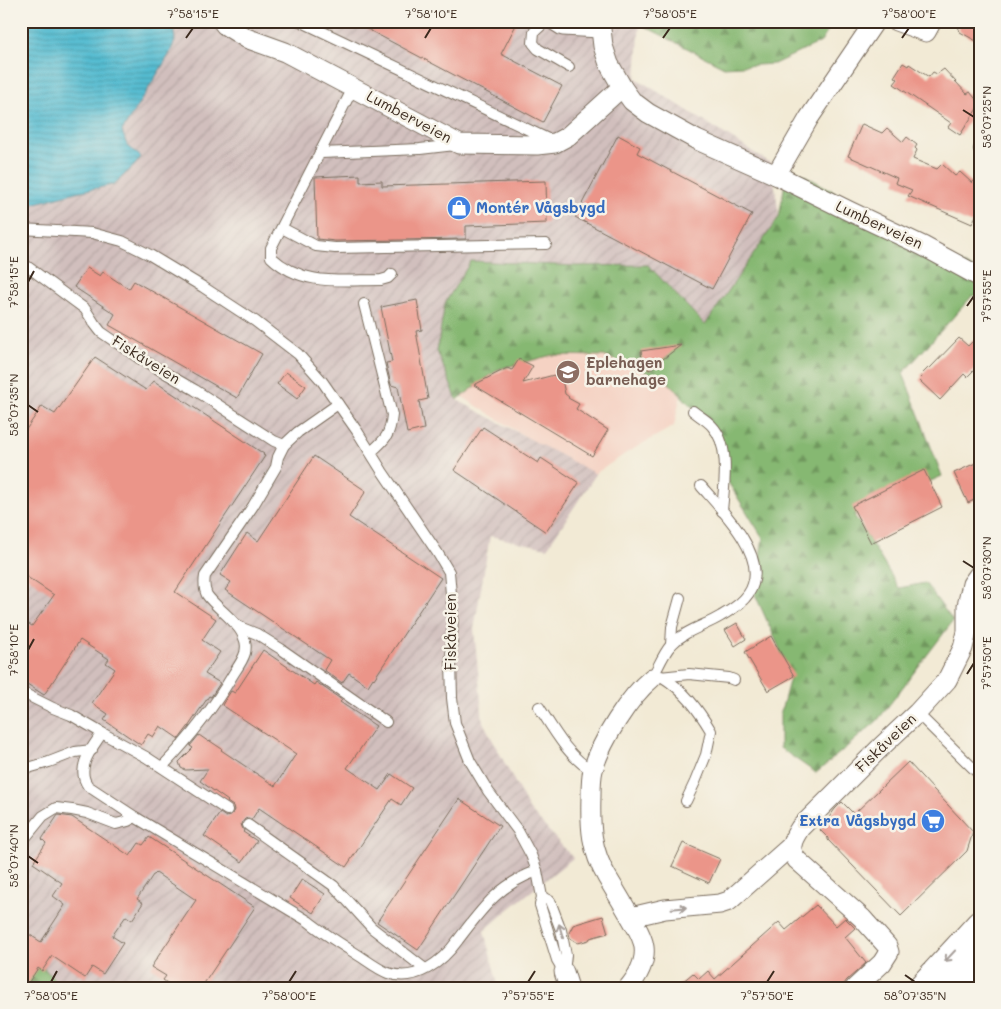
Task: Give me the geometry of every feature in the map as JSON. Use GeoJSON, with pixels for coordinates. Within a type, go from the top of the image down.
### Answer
{"type":"FeatureCollection","features":[{"type":"Feature","properties":{"kind":"main road"},"geometry":{"type":"LineString","coordinates":[[922,988],[980,925]]}},
{"type":"Feature","properties":{"kind":"main road"},"geometry":{"type":"LineString","coordinates":[[952,988],[980,958]]}},
{"type":"Feature","properties":{"kind":"street","name":"Lumberveien"},"geometry":{"type":"LineString","coordinates":[[222,21],[225,26],[246,38],[285,52],[459,144],[538,145],[555,143],[568,136],[622,87]]}},
{"type":"Feature","properties":{"kind":"street","name":"Lumberveien"},"geometry":{"type":"LineString","coordinates":[[555,21],[563,26],[600,24],[603,46],[609,64],[632,101],[648,113],[697,140],[776,175],[923,246],[980,277]]}},
{"type":"Feature","properties":{"kind":"street"},"geometry":{"type":"LineString","coordinates":[[776,175],[809,118],[875,21]]}},
{"type":"Feature","properties":{"kind":"street"},"geometry":{"type":"LineString","coordinates":[[896,21],[929,27]]}},
{"type":"Feature","properties":{"kind":"street","name":"Fiskåveien"},"geometry":{"type":"LineString","coordinates":[[631,917],[665,910],[720,904],[729,901],[792,845],[800,828],[881,746],[917,713],[947,680],[962,648],[967,632],[967,606],[972,584],[980,573]]}},
{"type":"Feature","properties":{"kind":"street"},"geometry":{"type":"LineString","coordinates":[[628,988],[640,970],[644,946],[642,938],[606,876],[595,852],[590,817],[593,771],[604,742],[618,720],[638,691],[657,677]]}},
{"type":"Feature","properties":{"kind":"street"},"geometry":{"type":"LineString","coordinates":[[792,845],[797,860],[862,918],[887,946],[888,952],[882,963],[855,988]]}},
{"type":"Feature","properties":{"kind":"lane"},"geometry":{"type":"LineString","coordinates":[[300,21],[555,143]]}},
{"type":"Feature","properties":{"kind":"lane"},"geometry":{"type":"LineString","coordinates":[[546,21],[534,32],[532,43],[538,49],[569,67]]}},
{"type":"Feature","properties":{"kind":"lane"},"geometry":{"type":"LineString","coordinates":[[353,88],[271,248],[272,257],[279,264],[301,276],[319,280],[381,280],[388,278],[392,274]]}},
{"type":"Feature","properties":{"kind":"lane"},"geometry":{"type":"LineString","coordinates":[[321,153],[420,149],[459,144]]}},
{"type":"Feature","properties":{"kind":"lane"},"geometry":{"type":"LineString","coordinates":[[282,228],[316,246],[335,248],[546,244]]}},
{"type":"Feature","properties":{"kind":"lane","name":"Fiskåveien"},"geometry":{"type":"LineString","coordinates":[[21,229],[92,233],[122,241],[150,255],[255,321],[298,354],[322,381],[438,552],[449,572],[453,616],[451,661],[455,723],[470,761],[488,791],[518,831],[537,871],[542,897],[550,900],[561,930],[566,955],[566,980]]}},
{"type":"Feature","properties":{"kind":"lane","name":"Fiskåveien"},"geometry":{"type":"LineString","coordinates":[[21,260],[85,309],[101,332],[139,358],[195,390],[274,441],[284,445]]}},
{"type":"Feature","properties":{"kind":"lane"},"geometry":{"type":"LineString","coordinates":[[364,304],[392,414],[391,428],[384,440],[370,452]]}},
{"type":"Feature","properties":{"kind":"lane"},"geometry":{"type":"LineString","coordinates":[[162,767],[185,744],[201,724],[244,656],[245,639],[236,626],[207,594],[205,576],[253,506],[276,468],[278,457],[284,445],[298,432],[338,404]]}},
{"type":"Feature","properties":{"kind":"lane"},"geometry":{"type":"LineString","coordinates":[[693,411],[713,427],[723,445],[726,473],[722,510]]}},
{"type":"Feature","properties":{"kind":"lane"},"geometry":{"type":"LineString","coordinates":[[671,645],[699,626],[719,618],[745,598],[753,586],[756,572],[752,555],[743,540],[722,510],[701,486]]}},
{"type":"Feature","properties":{"kind":"lane"},"geometry":{"type":"LineString","coordinates":[[657,677],[671,645],[672,627],[680,598]]}},
{"type":"Feature","properties":{"kind":"lane"},"geometry":{"type":"LineString","coordinates":[[236,626],[257,634],[281,649],[386,722]]}},
{"type":"Feature","properties":{"kind":"lane"},"geometry":{"type":"LineString","coordinates":[[657,677],[689,674],[734,680]]}},
{"type":"Feature","properties":{"kind":"lane"},"geometry":{"type":"LineString","coordinates":[[657,677],[682,691],[712,731],[706,755],[686,801]]}},
{"type":"Feature","properties":{"kind":"lane"},"geometry":{"type":"LineString","coordinates":[[21,692],[70,715],[162,767],[227,810]]}},
{"type":"Feature","properties":{"kind":"lane"},"geometry":{"type":"LineString","coordinates":[[539,707],[577,760],[583,766],[593,771]]}},
{"type":"Feature","properties":{"kind":"lane"},"geometry":{"type":"LineString","coordinates":[[917,713],[980,774]]}},
{"type":"Feature","properties":{"kind":"lane"},"geometry":{"type":"LineString","coordinates":[[102,733],[85,761],[83,770],[88,786],[135,817],[308,921],[334,940],[387,973],[401,976],[419,973],[446,955],[472,921],[504,887],[524,875],[537,871]]}},
{"type":"Feature","properties":{"kind":"lane"},"geometry":{"type":"LineString","coordinates":[[21,770],[75,752],[92,750]]}},
{"type":"Feature","properties":{"kind":"lane"},"geometry":{"type":"LineString","coordinates":[[21,843],[43,816],[56,808],[87,813],[116,824],[135,817]]}},
{"type":"Feature","properties":{"kind":"lane"},"geometry":{"type":"LineString","coordinates":[[248,825],[334,886],[372,928],[425,969]]}},
{"type":"Feature","properties":{"kind":"shaded area"},"geometry":{"type":"Polygon","coordinates":[[[173,21],[640,21],[636,78],[772,164],[779,217],[705,325],[648,265],[576,266],[457,400],[596,474],[547,548],[490,536],[474,629],[483,722],[529,809],[573,858],[484,931],[499,988],[62,988],[41,965],[21,980],[21,210],[29,205],[76,192],[113,185],[141,157],[127,145],[122,131],[169,55],[175,41],[173,21]]]}},
{"type":"Feature","properties":{"kind":"shaded area","name":"Eplehagen barnehage"},"geometry":{"type":"Polygon","coordinates":[[[558,269],[690,353],[674,426],[628,452],[590,477],[453,391],[438,274],[558,269]]]}},
{"type":"Feature","properties":{"kind":"green space"},"geometry":{"type":"Polygon","coordinates":[[[640,21],[834,21],[821,42],[774,64],[724,67],[640,24],[640,21]]]}},
{"type":"Feature","properties":{"kind":"green space"},"geometry":{"type":"Polygon","coordinates":[[[788,166],[980,273],[980,301],[973,295],[903,373],[942,476],[854,515],[899,588],[925,583],[953,621],[877,721],[816,773],[780,748],[780,715],[791,674],[754,592],[763,538],[728,482],[708,423],[666,380],[604,356],[552,355],[499,369],[457,400],[437,351],[445,303],[471,261],[576,266],[648,265],[705,325],[779,217],[788,166]]]}},
{"type":"Feature","properties":{"kind":"green space"},"geometry":{"type":"Polygon","coordinates":[[[41,965],[62,988],[21,988],[21,980],[41,965]]]}},
{"type":"Feature","properties":{"kind":"water"},"geometry":{"type":"Polygon","coordinates":[[[21,21],[173,21],[175,41],[169,55],[122,131],[127,145],[141,157],[134,166],[113,185],[76,192],[29,205],[21,210],[21,21]]]}},
{"type":"Feature","properties":{"kind":"building"},"geometry":{"type":"Polygon","coordinates":[[[352,21],[518,21],[501,54],[562,86],[543,122],[352,21]]]}},
{"type":"Feature","properties":{"kind":"building"},"geometry":{"type":"Polygon","coordinates":[[[956,21],[980,21],[980,43],[960,32],[956,21]]]}},
{"type":"Feature","properties":{"kind":"building"},"geometry":{"type":"Polygon","coordinates":[[[903,63],[908,66],[909,64],[929,77],[933,72],[937,74],[944,69],[967,94],[970,92],[980,104],[960,135],[948,127],[951,123],[894,84],[898,79],[894,77],[903,63]]]}},
{"type":"Feature","properties":{"kind":"building"},"geometry":{"type":"Polygon","coordinates":[[[862,124],[882,133],[887,128],[903,142],[907,137],[917,145],[913,159],[937,169],[942,164],[955,176],[960,172],[972,183],[980,175],[980,207],[972,224],[908,196],[912,190],[895,183],[897,178],[848,156],[862,124]]]}},
{"type":"Feature","properties":{"kind":"building"},"geometry":{"type":"Polygon","coordinates":[[[618,135],[640,147],[637,153],[752,214],[712,289],[575,217],[618,135]]]}},
{"type":"Feature","properties":{"kind":"building"},"geometry":{"type":"Polygon","coordinates":[[[360,175],[360,182],[382,181],[382,186],[546,181],[547,223],[466,226],[466,239],[335,241],[317,239],[315,177],[360,175]]]}},
{"type":"Feature","properties":{"kind":"building"},"geometry":{"type":"Polygon","coordinates":[[[87,268],[100,276],[103,272],[129,289],[134,281],[262,354],[237,398],[109,325],[115,314],[74,287],[87,268]]]}},
{"type":"Feature","properties":{"kind":"building"},"geometry":{"type":"Polygon","coordinates":[[[417,300],[422,330],[416,331],[428,399],[419,401],[424,429],[407,433],[398,387],[391,385],[386,363],[392,362],[381,307],[417,300]]]}},
{"type":"Feature","properties":{"kind":"building"},"geometry":{"type":"Polygon","coordinates":[[[980,334],[980,364],[967,377],[964,374],[940,400],[919,380],[922,377],[921,375],[959,338],[968,346],[980,334]]]}},
{"type":"Feature","properties":{"kind":"building"},"geometry":{"type":"Polygon","coordinates":[[[681,345],[649,370],[642,361],[641,351],[681,345]]]}},
{"type":"Feature","properties":{"kind":"building"},"geometry":{"type":"Polygon","coordinates":[[[95,357],[146,390],[154,381],[265,456],[175,592],[216,619],[202,640],[220,652],[205,674],[220,683],[179,739],[160,726],[153,737],[148,734],[141,745],[104,720],[108,714],[92,703],[115,669],[106,663],[109,659],[80,640],[44,695],[21,680],[21,619],[32,626],[54,595],[21,573],[21,437],[42,406],[55,414],[95,357]]]}},
{"type":"Feature","properties":{"kind":"building"},"geometry":{"type":"Polygon","coordinates":[[[519,359],[533,366],[523,383],[554,375],[562,379],[565,394],[568,398],[579,404],[576,409],[608,430],[592,456],[474,385],[507,368],[512,370],[519,359]]]}},
{"type":"Feature","properties":{"kind":"building"},"geometry":{"type":"Polygon","coordinates":[[[286,372],[306,386],[297,399],[277,384],[286,372]]]}},
{"type":"Feature","properties":{"kind":"building"},"geometry":{"type":"Polygon","coordinates":[[[483,427],[538,463],[541,458],[579,483],[546,532],[454,470],[483,427]]]}},
{"type":"Feature","properties":{"kind":"building"},"geometry":{"type":"Polygon","coordinates":[[[314,456],[366,491],[349,517],[441,578],[368,686],[349,673],[342,683],[324,670],[330,660],[225,590],[231,582],[220,575],[247,533],[258,541],[314,456]]]}},
{"type":"Feature","properties":{"kind":"building"},"geometry":{"type":"Polygon","coordinates":[[[980,461],[980,497],[968,503],[954,473],[980,461]]]}},
{"type":"Feature","properties":{"kind":"building"},"geometry":{"type":"Polygon","coordinates":[[[924,470],[942,507],[871,543],[852,506],[924,470]]]}},
{"type":"Feature","properties":{"kind":"building"},"geometry":{"type":"Polygon","coordinates":[[[737,623],[746,639],[735,646],[725,630],[737,623]]]}},
{"type":"Feature","properties":{"kind":"building"},"geometry":{"type":"Polygon","coordinates":[[[771,636],[794,676],[768,691],[745,652],[771,636]]]}},
{"type":"Feature","properties":{"kind":"building"},"geometry":{"type":"Polygon","coordinates":[[[263,650],[314,685],[316,682],[342,700],[340,702],[376,726],[347,768],[380,790],[391,774],[412,788],[401,805],[392,799],[346,867],[259,808],[252,819],[245,819],[241,824],[243,832],[257,841],[242,862],[204,836],[220,813],[226,817],[230,816],[234,810],[228,801],[200,781],[208,769],[185,770],[181,768],[179,762],[193,748],[190,746],[199,735],[275,786],[296,754],[222,705],[231,691],[235,693],[263,650]]]}},
{"type":"Feature","properties":{"kind":"building"},"geometry":{"type":"Polygon","coordinates":[[[908,762],[973,832],[967,851],[901,916],[820,830],[842,802],[854,814],[908,762]]]}},
{"type":"Feature","properties":{"kind":"building"},"geometry":{"type":"Polygon","coordinates":[[[459,799],[500,826],[418,950],[377,922],[459,799]]]}},
{"type":"Feature","properties":{"kind":"building"},"geometry":{"type":"Polygon","coordinates":[[[58,815],[72,817],[130,856],[139,843],[143,845],[149,837],[255,907],[201,988],[174,988],[163,980],[166,976],[151,967],[196,900],[156,873],[137,899],[143,903],[132,920],[126,916],[112,936],[123,943],[103,974],[92,967],[85,978],[52,956],[42,971],[38,968],[25,988],[21,988],[21,929],[41,942],[65,905],[53,896],[62,883],[33,863],[46,843],[42,839],[58,815]]]}},
{"type":"Feature","properties":{"kind":"building"},"geometry":{"type":"Polygon","coordinates":[[[683,843],[720,859],[709,883],[672,866],[683,843]]]}},
{"type":"Feature","properties":{"kind":"building"},"geometry":{"type":"Polygon","coordinates":[[[302,879],[325,894],[313,913],[290,898],[302,879]]]}},
{"type":"Feature","properties":{"kind":"building"},"geometry":{"type":"Polygon","coordinates":[[[816,905],[836,926],[845,918],[855,928],[845,937],[866,963],[847,980],[844,988],[675,988],[693,973],[699,979],[708,971],[715,979],[779,922],[786,930],[816,905]]]}},
{"type":"Feature","properties":{"kind":"building"},"geometry":{"type":"Polygon","coordinates":[[[603,916],[608,933],[578,943],[570,938],[569,933],[573,925],[603,916]]]}},
{"type":"Feature","properties":{"kind":"place","name":"Montér Vågsbygd"},"geometry":{"type":"Point","coordinates":[459,208]}},
{"type":"Feature","properties":{"kind":"place","name":"Eplehagen barnehage"},"geometry":{"type":"Point","coordinates":[568,372]}},
{"type":"Feature","properties":{"kind":"place","name":"Extra Vågsbygd"},"geometry":{"type":"Point","coordinates":[933,821]}}]}
